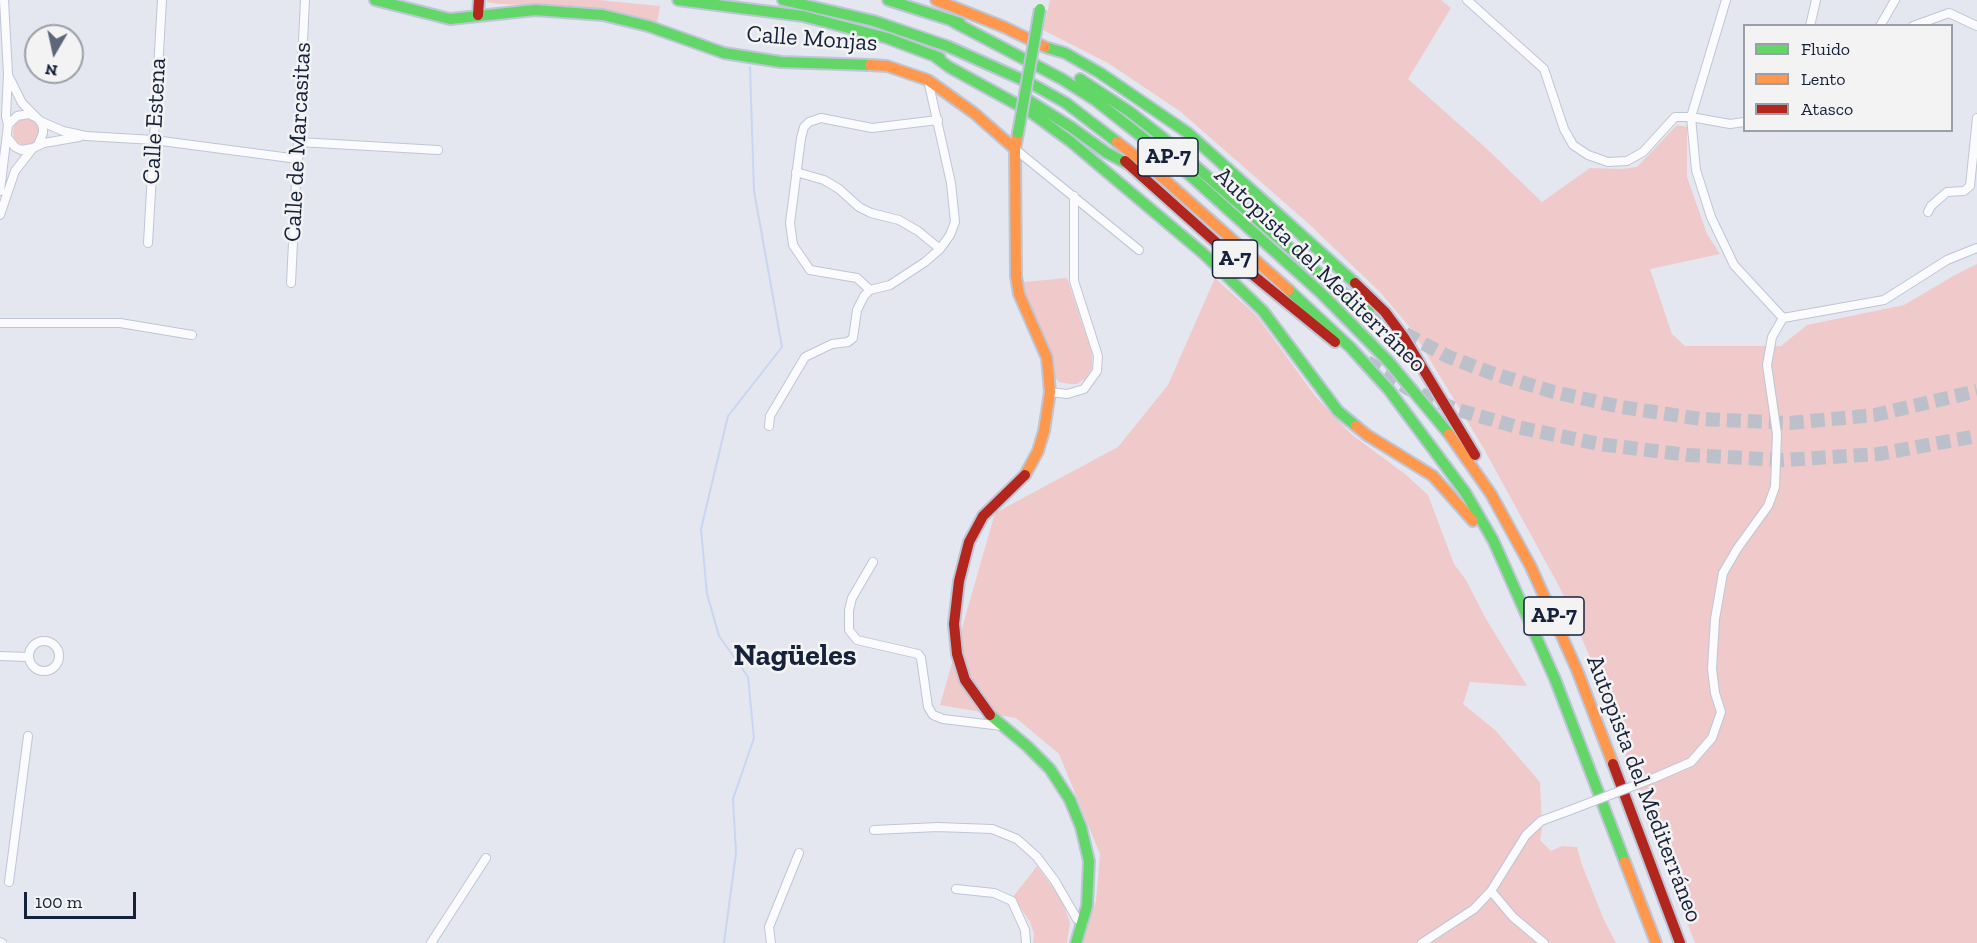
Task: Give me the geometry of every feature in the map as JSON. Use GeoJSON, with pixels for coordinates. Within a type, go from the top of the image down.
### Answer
{"type":"FeatureCollection","features":[{"type":"Feature","properties":{"kind":"main road","name":"Calle Monjas"},"geometry":{"type":"LineString","coordinates":[[375,0],[450,19],[535,10],[603,15],[648,26],[724,53],[781,62],[887,66],[928,81],[974,113],[1015,149]]}},
{"type":"Feature","properties":{"kind":"main road"},"geometry":{"type":"LineString","coordinates":[[478,15],[479,0]]}},
{"type":"Feature","properties":{"kind":"main road"},"geometry":{"type":"LineString","coordinates":[[678,0],[803,16],[887,38],[933,55],[1030,102],[1107,153],[1130,165]]}},
{"type":"Feature","properties":{"kind":"main road"},"geometry":{"type":"LineString","coordinates":[[783,0],[874,21],[947,46],[1007,74]]}},
{"type":"Feature","properties":{"kind":"main road"},"geometry":{"type":"LineString","coordinates":[[888,0],[952,21]]}},
{"type":"Feature","properties":{"kind":"main road"},"geometry":{"type":"LineString","coordinates":[[936,0],[1004,27],[1048,48],[1078,66],[1127,100],[1168,133],[1181,152]]}},
{"type":"Feature","properties":{"kind":"main road"},"geometry":{"type":"LineString","coordinates":[[1041,5],[1015,149],[1016,276],[1019,294],[1047,358],[1050,392],[1044,431],[1038,451],[1025,475],[983,516],[969,542],[959,581],[954,624],[957,654],[965,680],[990,714],[1050,770],[1070,800],[1082,827],[1089,861],[1087,906],[1076,943]]}},
{"type":"Feature","properties":{"kind":"main road","name":"A-7"},"geometry":{"type":"LineString","coordinates":[[952,21],[978,26],[1013,42],[1065,70],[1131,112],[1181,152],[1329,282],[1369,312]]}},
{"type":"Feature","properties":{"kind":"main road","name":"Autopista del Mediterráneo"},"geometry":{"type":"LineString","coordinates":[[952,21],[1011,51],[1095,100],[1183,169],[1321,293],[1389,362],[1441,422],[1491,494],[1536,577],[1577,670],[1680,943]]}},
{"type":"Feature","properties":{"kind":"main road"},"geometry":{"type":"LineString","coordinates":[[1048,48],[1065,53],[1130,91],[1188,133],[1385,312],[1405,339],[1511,516],[1515,537]]}},
{"type":"Feature","properties":{"kind":"main road"},"geometry":{"type":"LineString","coordinates":[[933,55],[949,67],[1029,111],[1070,141],[1204,254],[1263,312],[1338,411],[1367,435],[1433,476],[1466,511],[1498,554]]}},
{"type":"Feature","properties":{"kind":"main road","name":"A-7"},"geometry":{"type":"LineString","coordinates":[[1007,74],[1101,141],[1291,308],[1347,348]]}},
{"type":"Feature","properties":{"kind":"main road","name":"Autopista del Mediterráneo"},"geometry":{"type":"LineString","coordinates":[[1007,74],[1032,84],[1066,103],[1155,171],[1308,307],[1389,390],[1432,446],[1465,492],[1493,540],[1534,630],[1656,943]]}},
{"type":"Feature","properties":{"kind":"street"},"geometry":{"type":"LineString","coordinates":[[0,191],[5,156],[8,74],[4,0]]}},
{"type":"Feature","properties":{"kind":"street","name":"Calle Estena"},"geometry":{"type":"LineString","coordinates":[[148,243],[162,0]]}},
{"type":"Feature","properties":{"kind":"street","name":"Calle de Marcasitas"},"geometry":{"type":"LineString","coordinates":[[291,283],[304,0]]}},
{"type":"Feature","properties":{"kind":"street"},"geometry":{"type":"LineString","coordinates":[[1467,0],[1544,69],[1564,129],[1573,144],[1588,155],[1608,162],[1627,161],[1643,152],[1675,117],[1691,117],[1730,124],[1743,122]]}},
{"type":"Feature","properties":{"kind":"street"},"geometry":{"type":"LineString","coordinates":[[1726,0],[1691,117],[1696,170],[1711,217],[1734,265],[1782,318]]}},
{"type":"Feature","properties":{"kind":"street"},"geometry":{"type":"LineString","coordinates":[[1810,24],[1816,0]]}},
{"type":"Feature","properties":{"kind":"street"},"geometry":{"type":"LineString","coordinates":[[1881,24],[1895,0]]}},
{"type":"Feature","properties":{"kind":"street"},"geometry":{"type":"LineString","coordinates":[[1919,24],[1949,13],[1977,26]]}},
{"type":"Feature","properties":{"kind":"street"},"geometry":{"type":"LineString","coordinates":[[0,216],[13,177],[21,163],[36,147],[43,133],[37,119],[22,103],[8,74]]}},
{"type":"Feature","properties":{"kind":"street"},"geometry":{"type":"LineString","coordinates":[[769,426],[770,416],[805,357],[832,344],[848,342],[853,338],[857,310],[864,296],[870,290],[890,285],[925,262],[940,249],[950,235],[955,222],[951,183],[928,81]]}},
{"type":"Feature","properties":{"kind":"street"},"geometry":{"type":"LineString","coordinates":[[6,131],[17,116],[23,114],[63,130],[86,136],[154,140],[297,159]]}},
{"type":"Feature","properties":{"kind":"street"},"geometry":{"type":"LineString","coordinates":[[870,290],[857,278],[810,270],[793,245],[789,223],[804,127],[816,118],[829,118],[872,128],[938,120]]}},
{"type":"Feature","properties":{"kind":"street"},"geometry":{"type":"LineString","coordinates":[[1928,212],[1931,206],[1947,192],[1964,191],[1970,186],[1977,118]]}},
{"type":"Feature","properties":{"kind":"street"},"geometry":{"type":"LineString","coordinates":[[6,131],[10,143],[21,150],[86,136]]}},
{"type":"Feature","properties":{"kind":"street"},"geometry":{"type":"LineString","coordinates":[[299,142],[438,150]]}},
{"type":"Feature","properties":{"kind":"street"},"geometry":{"type":"LineString","coordinates":[[1015,149],[1139,250]]}},
{"type":"Feature","properties":{"kind":"street"},"geometry":{"type":"LineString","coordinates":[[5,156],[9,164],[16,166],[21,163]]}},
{"type":"Feature","properties":{"kind":"street"},"geometry":{"type":"LineString","coordinates":[[796,172],[824,180],[839,189],[859,207],[871,213],[899,220],[918,231],[940,249]]}},
{"type":"Feature","properties":{"kind":"street"},"geometry":{"type":"LineString","coordinates":[[1050,392],[1067,394],[1084,389],[1097,371],[1098,356],[1074,280],[1074,196]]}},
{"type":"Feature","properties":{"kind":"street"},"geometry":{"type":"LineString","coordinates":[[1782,318],[1884,300],[1947,260],[1977,248]]}},
{"type":"Feature","properties":{"kind":"street"},"geometry":{"type":"LineString","coordinates":[[1422,943],[1473,909],[1491,891],[1526,835],[1540,821],[1691,762],[1712,738],[1721,712],[1715,693],[1712,669],[1715,620],[1723,573],[1768,506],[1775,487],[1776,434],[1767,365],[1773,337],[1782,318]]}},
{"type":"Feature","properties":{"kind":"street"},"geometry":{"type":"LineString","coordinates":[[0,323],[120,323],[192,335]]}},
{"type":"Feature","properties":{"kind":"street"},"geometry":{"type":"LineString","coordinates":[[873,562],[852,598],[849,610],[849,630],[857,640],[918,654],[921,658],[928,707],[933,715],[943,719],[1004,726]]}},
{"type":"Feature","properties":{"kind":"street"},"geometry":{"type":"LineString","coordinates":[[44,640],[54,644],[59,653],[56,665],[48,671],[34,668],[28,657],[31,647],[44,640]]}},
{"type":"Feature","properties":{"kind":"street"},"geometry":{"type":"LineString","coordinates":[[0,656],[28,657]]}},
{"type":"Feature","properties":{"kind":"street"},"geometry":{"type":"LineString","coordinates":[[9,882],[28,736]]}},
{"type":"Feature","properties":{"kind":"street"},"geometry":{"type":"LineString","coordinates":[[874,830],[938,827],[992,829],[1017,839],[1037,857],[1055,880],[1077,919],[1083,923]]}},
{"type":"Feature","properties":{"kind":"street"},"geometry":{"type":"LineString","coordinates":[[771,943],[770,927],[799,853]]}},
{"type":"Feature","properties":{"kind":"street"},"geometry":{"type":"LineString","coordinates":[[431,943],[486,858]]}},
{"type":"Feature","properties":{"kind":"street"},"geometry":{"type":"LineString","coordinates":[[956,889],[994,893],[1012,901],[1025,930],[1026,943]]}},
{"type":"Feature","properties":{"kind":"street"},"geometry":{"type":"LineString","coordinates":[[1491,891],[1513,917],[1544,943]]}},
{"type":"Feature","properties":{"kind":"shaded area"},"geometry":{"type":"Polygon","coordinates":[[[487,0],[598,0],[660,6],[657,23],[575,7],[499,4],[487,2],[487,0]]]}},
{"type":"Feature","properties":{"kind":"shaded area"},"geometry":{"type":"Polygon","coordinates":[[[1050,0],[1441,0],[1451,8],[1408,79],[1487,149],[1542,202],[1590,168],[1637,167],[1677,125],[1687,127],[1687,177],[1707,234],[1720,254],[1650,269],[1672,334],[1685,346],[1781,346],[1807,325],[1904,305],[1977,264],[1977,943],[1695,943],[1657,845],[1592,662],[1560,588],[1484,449],[1412,330],[1380,292],[1309,224],[1181,112],[1108,63],[1043,30],[1050,0]]]}},
{"type":"Feature","properties":{"kind":"shaded area"},"geometry":{"type":"Polygon","coordinates":[[[26,119],[35,123],[39,132],[35,141],[26,145],[17,141],[13,132],[17,123],[26,119]]]}},
{"type":"Feature","properties":{"kind":"shaded area"},"geometry":{"type":"Polygon","coordinates":[[[1067,278],[1092,353],[1092,368],[1087,377],[1077,384],[1059,382],[1054,377],[1055,363],[1027,300],[1024,282],[1067,278]]]}},
{"type":"Feature","properties":{"kind":"shaded area"},"geometry":{"type":"Polygon","coordinates":[[[1215,278],[1257,316],[1316,397],[1351,434],[1405,474],[1428,495],[1454,564],[1466,580],[1486,619],[1527,686],[1470,682],[1463,704],[1495,730],[1540,782],[1542,829],[1540,840],[1551,851],[1562,846],[1577,847],[1604,920],[1616,943],[1081,943],[1096,901],[1100,854],[1059,754],[1016,718],[940,705],[995,513],[1118,447],[1168,385],[1215,278]]]}},
{"type":"Feature","properties":{"kind":"shaded area"},"geometry":{"type":"Polygon","coordinates":[[[1037,866],[1062,900],[1070,923],[1067,943],[1033,943],[1034,934],[1030,922],[1013,897],[1037,866]]]}},
{"type":"Feature","properties":{"kind":"waterway"},"geometry":{"type":"LineString","coordinates":[[724,943],[736,853],[733,799],[754,738],[748,677],[719,636],[707,594],[701,529],[728,416],[782,347],[754,191],[750,67]]}},
{"type":"Feature","properties":{"kind":"tunnel"},"geometry":{"type":"LineString","coordinates":[[1369,312],[1449,357],[1494,374],[1554,392],[1621,407],[1701,419],[1790,423],[1875,415],[1977,391]]}},
{"type":"Feature","properties":{"kind":"tunnel"},"geometry":{"type":"LineString","coordinates":[[1367,362],[1409,389],[1455,409],[1517,427],[1599,444],[1688,455],[1783,460],[1879,454],[1977,436]]}},
{"type":"Feature","properties":{"kind":"traffic: fast"},"geometry":{"type":"LineString","coordinates":[[375,0],[450,19],[535,10],[603,15],[648,26],[724,53],[781,62],[870,65]]}},
{"type":"Feature","properties":{"kind":"traffic: fast"},"geometry":{"type":"LineString","coordinates":[[678,0],[803,16],[887,38],[940,58]]}},
{"type":"Feature","properties":{"kind":"traffic: fast"},"geometry":{"type":"LineString","coordinates":[[783,0],[874,21],[947,46],[1032,84],[1066,103],[1117,142]]}},
{"type":"Feature","properties":{"kind":"traffic: fast"},"geometry":{"type":"LineString","coordinates":[[888,0],[960,23]]}},
{"type":"Feature","properties":{"kind":"traffic: fast"},"geometry":{"type":"LineString","coordinates":[[1018,133],[1040,9]]}},
{"type":"Feature","properties":{"kind":"traffic: fast"},"geometry":{"type":"LineString","coordinates":[[952,21],[1062,79],[1095,100],[1183,169],[1321,293],[1389,362],[1449,434]]}},
{"type":"Feature","properties":{"kind":"traffic: fast"},"geometry":{"type":"LineString","coordinates":[[1048,48],[1065,53],[1100,73],[1188,133],[1355,283]]}},
{"type":"Feature","properties":{"kind":"traffic: fast"},"geometry":{"type":"LineString","coordinates":[[933,55],[949,67],[1029,111],[1070,141],[1204,254],[1263,311],[1338,411],[1356,426]]}},
{"type":"Feature","properties":{"kind":"traffic: fast"},"geometry":{"type":"LineString","coordinates":[[1080,79],[1130,112],[1162,137],[1329,282],[1369,312]]}},
{"type":"Feature","properties":{"kind":"traffic: fast"},"geometry":{"type":"LineString","coordinates":[[1028,100],[1107,153],[1130,165]]}},
{"type":"Feature","properties":{"kind":"traffic: fast"},"geometry":{"type":"LineString","coordinates":[[1289,290],[1351,348],[1389,390],[1465,492],[1493,540],[1555,679],[1625,862]]}},
{"type":"Feature","properties":{"kind":"traffic: fast"},"geometry":{"type":"LineString","coordinates":[[990,715],[1050,769],[1070,800],[1081,827],[1089,861],[1087,906],[1076,943]]}},
{"type":"Feature","properties":{"kind":"traffic: slow"},"geometry":{"type":"LineString","coordinates":[[936,0],[1004,27],[1045,47]]}},
{"type":"Feature","properties":{"kind":"traffic: slow"},"geometry":{"type":"LineString","coordinates":[[870,65],[887,66],[928,80],[974,113],[1015,149]]}},
{"type":"Feature","properties":{"kind":"traffic: slow"},"geometry":{"type":"LineString","coordinates":[[1018,133],[1015,149],[1016,276],[1019,294],[1047,358],[1050,392],[1044,431],[1038,451],[1025,475]]}},
{"type":"Feature","properties":{"kind":"traffic: slow"},"geometry":{"type":"LineString","coordinates":[[1117,142],[1155,171],[1289,290]]}},
{"type":"Feature","properties":{"kind":"traffic: slow"},"geometry":{"type":"LineString","coordinates":[[1356,426],[1433,476],[1473,521]]}},
{"type":"Feature","properties":{"kind":"traffic: slow"},"geometry":{"type":"LineString","coordinates":[[1449,434],[1491,494],[1531,567],[1577,670],[1613,764]]}},
{"type":"Feature","properties":{"kind":"traffic: slow"},"geometry":{"type":"LineString","coordinates":[[1625,862],[1656,943]]}},
{"type":"Feature","properties":{"kind":"traffic: jam"},"geometry":{"type":"LineString","coordinates":[[478,15],[479,0]]}},
{"type":"Feature","properties":{"kind":"traffic: jam"},"geometry":{"type":"LineString","coordinates":[[1125,161],[1248,271],[1335,342]]}},
{"type":"Feature","properties":{"kind":"traffic: jam"},"geometry":{"type":"LineString","coordinates":[[1355,283],[1385,312],[1405,339],[1475,455]]}},
{"type":"Feature","properties":{"kind":"traffic: jam"},"geometry":{"type":"LineString","coordinates":[[990,715],[965,680],[957,654],[954,624],[959,581],[969,542],[983,516],[1025,475]]}},
{"type":"Feature","properties":{"kind":"traffic: jam"},"geometry":{"type":"LineString","coordinates":[[1613,764],[1680,943]]}},
{"type":"Feature","properties":{"kind":"district","name":"Nagüeles"},"geometry":{"type":"Point","coordinates":[795,656]}}]}
